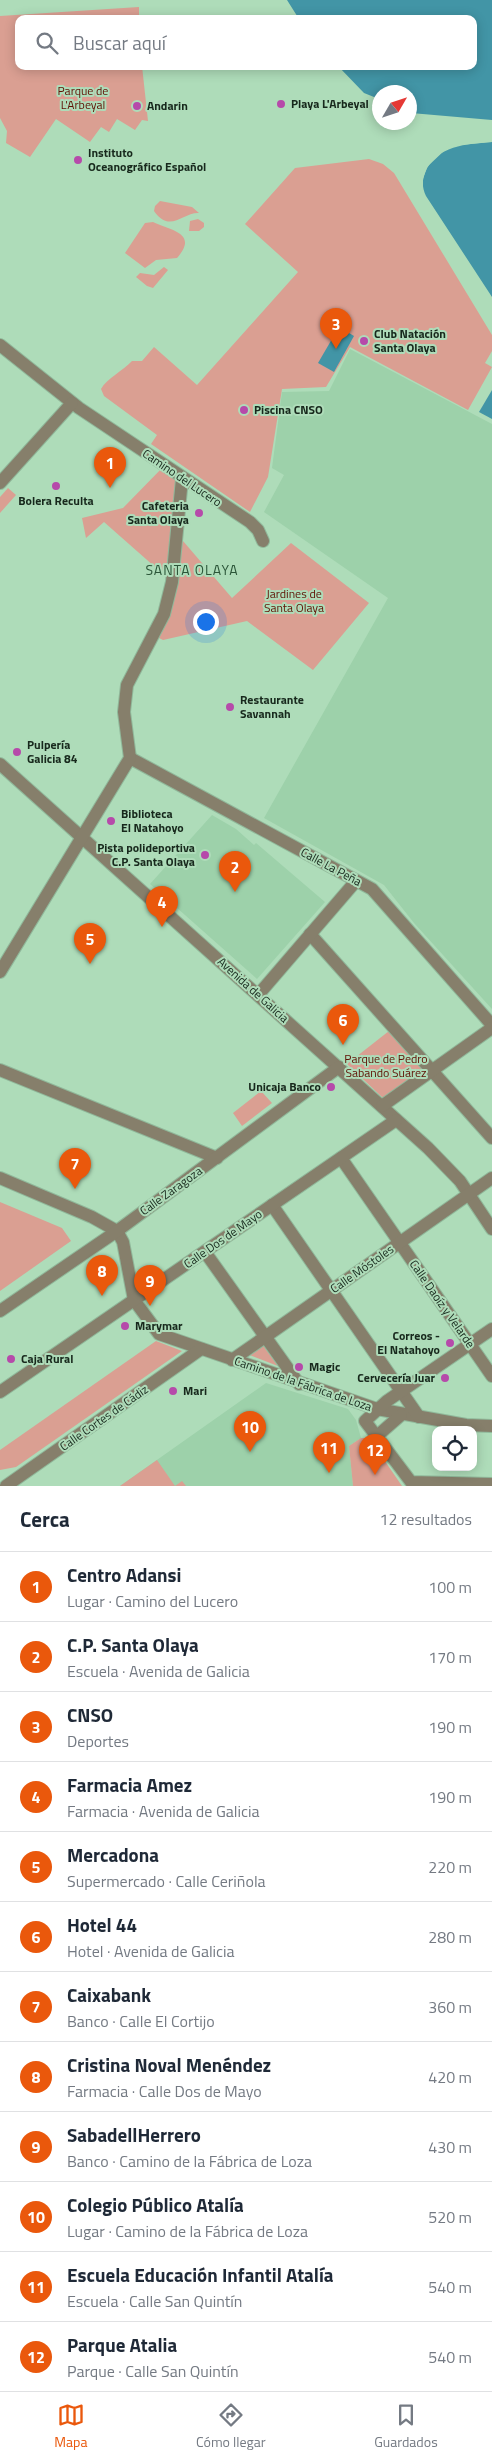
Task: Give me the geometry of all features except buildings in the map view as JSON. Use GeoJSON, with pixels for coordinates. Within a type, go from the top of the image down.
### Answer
{"type":"FeatureCollection","features":[{"type":"Feature","properties":{"kind":"street","name":"Camino del Lucero"},"geometry":{"type":"LineString","coordinates":[[0,345],[72,403],[182,479],[250,522],[258,530],[263,541]]}},
{"type":"Feature","properties":{"kind":"street"},"geometry":{"type":"LineString","coordinates":[[0,483],[72,403]]}},
{"type":"Feature","properties":{"kind":"street"},"geometry":{"type":"LineString","coordinates":[[0,972],[130,758],[124,712],[127,685],[164,614],[172,582],[182,479]]}},
{"type":"Feature","properties":{"kind":"street","name":"Calle La Peña"},"geometry":{"type":"LineString","coordinates":[[130,758],[372,889],[492,1026]]}},
{"type":"Feature","properties":{"kind":"street","name":"Avenida de Galicia"},"geometry":{"type":"LineString","coordinates":[[0,764],[339,1067],[440,1160],[470,1195],[492,1229]]}},
{"type":"Feature","properties":{"kind":"street"},"geometry":{"type":"LineString","coordinates":[[258,995],[356,881]]}},
{"type":"Feature","properties":{"kind":"street"},"geometry":{"type":"LineString","coordinates":[[310,934],[492,1138]]}},
{"type":"Feature","properties":{"kind":"street"},"geometry":{"type":"LineString","coordinates":[[382,1106],[492,1026]]}},
{"type":"Feature","properties":{"kind":"street","name":"Calle Zaragoza"},"geometry":{"type":"LineString","coordinates":[[0,1311],[117,1231],[339,1067]]}},
{"type":"Feature","properties":{"kind":"street"},"geometry":{"type":"LineString","coordinates":[[0,1070],[217,1158]]}},
{"type":"Feature","properties":{"kind":"street","name":"Calle Dos de Mayo"},"geometry":{"type":"LineString","coordinates":[[0,1392],[396,1120]]}},
{"type":"Feature","properties":{"kind":"street","name":"Calle Daoíz y Velarde"},"geometry":{"type":"LineString","coordinates":[[341,1158],[492,1376]]}},
{"type":"Feature","properties":{"kind":"street"},"geometry":{"type":"LineString","coordinates":[[0,1178],[99,1220],[117,1231],[123,1242],[134,1300]]}},
{"type":"Feature","properties":{"kind":"street","name":"Calle Móstoles"},"geometry":{"type":"LineString","coordinates":[[232,1360],[492,1178]]}},
{"type":"Feature","properties":{"kind":"street"},"geometry":{"type":"LineString","coordinates":[[272,1205],[400,1393],[419,1417]]}},
{"type":"Feature","properties":{"kind":"street"},"geometry":{"type":"LineString","coordinates":[[204,1252],[299,1384]]}},
{"type":"Feature","properties":{"kind":"street","name":"Camino de la Fábrica de Loza"},"geometry":{"type":"LineString","coordinates":[[134,1300],[159,1334],[299,1384],[377,1409],[466,1425],[492,1426]]}},
{"type":"Feature","properties":{"kind":"street"},"geometry":{"type":"LineString","coordinates":[[492,1329],[377,1409],[365,1421],[411,1482],[420,1484],[492,1484]]}},
{"type":"Feature","properties":{"kind":"street","name":"Calle Cortes de Cádiz"},"geometry":{"type":"LineString","coordinates":[[6,1486],[202,1349]]}},
{"type":"Feature","properties":{"kind":"street"},"geometry":{"type":"LineString","coordinates":[[377,1436],[401,1414]]}},
{"type":"Feature","properties":{"kind":"shaded area"},"geometry":{"type":"Polygon","coordinates":[[[350,349],[492,424],[492,1009],[414,923],[384,885],[264,818],[388,598],[264,512],[284,475],[272,468],[282,392],[329,391],[350,349]]]}},
{"type":"Feature","properties":{"kind":"shaded area"},"geometry":{"type":"Polygon","coordinates":[[[212,815],[236,829],[254,845],[256,843],[325,902],[257,979],[150,884],[212,815]]]}},
{"type":"Feature","properties":{"kind":"shaded area"},"geometry":{"type":"Polygon","coordinates":[[[266,1383],[348,1409],[356,1420],[361,1438],[349,1446],[353,1486],[120,1486],[266,1383]]]}},
{"type":"Feature","properties":{"kind":"green space","name":"Parque de L'Arbeyal"},"geometry":{"type":"Polygon","coordinates":[[[139,7],[139,15],[15,15],[139,7]]]}},
{"type":"Feature","properties":{"kind":"green space","name":"Parque de L'Arbeyal"},"geometry":{"type":"Polygon","coordinates":[[[15,15],[15,70],[142,70],[148,121],[142,120],[135,130],[117,119],[109,132],[101,127],[90,142],[56,119],[30,157],[6,143],[7,131],[0,118],[0,16],[15,15]]]}},
{"type":"Feature","properties":{"kind":"green space","name":"Club Natación Santa Olaya"},"geometry":{"type":"Polygon","coordinates":[[[369,159],[383,164],[394,173],[492,335],[492,351],[485,363],[492,367],[468,410],[350,347],[326,387],[282,389],[268,477],[250,512],[151,444],[157,435],[104,396],[101,389],[107,381],[132,361],[142,361],[154,347],[197,385],[298,272],[245,224],[295,168],[369,159]]]}},
{"type":"Feature","properties":{"kind":"green space"},"geometry":{"type":"Polygon","coordinates":[[[160,201],[192,207],[199,213],[177,220],[166,221],[160,218],[154,211],[155,206],[160,201]]]}},
{"type":"Feature","properties":{"kind":"green space"},"geometry":{"type":"Polygon","coordinates":[[[198,219],[204,223],[204,227],[199,231],[189,231],[190,221],[198,219]]]}},
{"type":"Feature","properties":{"kind":"green space"},"geometry":{"type":"Polygon","coordinates":[[[153,222],[179,233],[185,243],[177,258],[156,260],[145,268],[125,253],[145,223],[153,222]]]}},
{"type":"Feature","properties":{"kind":"green space"},"geometry":{"type":"Polygon","coordinates":[[[164,267],[168,270],[153,288],[147,286],[136,277],[140,273],[154,275],[164,267]]]}},
{"type":"Feature","properties":{"kind":"green space","name":"Jardines de Santa Olaya"},"geometry":{"type":"Polygon","coordinates":[[[164,466],[182,479],[177,534],[232,598],[291,543],[369,603],[313,670],[247,621],[163,640],[153,635],[172,582],[104,522],[86,538],[82,518],[123,508],[164,466]]]}},
{"type":"Feature","properties":{"kind":"green space"},"geometry":{"type":"Polygon","coordinates":[[[8,488],[16,495],[0,513],[0,497],[8,488]]]}},
{"type":"Feature","properties":{"kind":"green space","name":"Parque de Pedro Sabando Suárez"},"geometry":{"type":"Polygon","coordinates":[[[389,1031],[423,1069],[383,1098],[347,1064],[389,1031]]]}},
{"type":"Feature","properties":{"kind":"green space"},"geometry":{"type":"Polygon","coordinates":[[[261,1091],[272,1103],[242,1126],[233,1113],[261,1091]]]}},
{"type":"Feature","properties":{"kind":"green space"},"geometry":{"type":"Polygon","coordinates":[[[0,1202],[62,1228],[71,1241],[0,1291],[0,1202]]]}},
{"type":"Feature","properties":{"kind":"green space"},"geometry":{"type":"Polygon","coordinates":[[[156,1341],[182,1351],[16,1467],[0,1470],[0,1450],[156,1341]]]}},
{"type":"Feature","properties":{"kind":"green space"},"geometry":{"type":"Polygon","coordinates":[[[262,1344],[278,1366],[247,1354],[262,1344]]]}},
{"type":"Feature","properties":{"kind":"green space"},"geometry":{"type":"Polygon","coordinates":[[[361,1438],[369,1438],[402,1486],[353,1486],[349,1446],[361,1438]]]}},
{"type":"Feature","properties":{"kind":"green space"},"geometry":{"type":"Polygon","coordinates":[[[157,1460],[175,1486],[120,1486],[157,1460]]]}},
{"type":"Feature","properties":{"kind":"green space"},"geometry":{"type":"Polygon","coordinates":[[[182,1481],[186,1486],[175,1486],[182,1481]]]}},
{"type":"Feature","properties":{"kind":"water"},"geometry":{"type":"Polygon","coordinates":[[[287,0],[492,0],[492,120],[417,114],[417,85],[372,85],[372,96],[364,93],[342,70],[477,70],[477,15],[296,15],[287,0]]]}},
{"type":"Feature","properties":{"kind":"water"},"geometry":{"type":"Polygon","coordinates":[[[492,142],[492,297],[426,196],[423,184],[424,176],[430,164],[444,151],[463,145],[492,142]]]}},
{"type":"Feature","properties":{"kind":"water"},"geometry":{"type":"Polygon","coordinates":[[[339,327],[354,336],[334,372],[318,363],[339,327]]]}},
{"type":"Feature","properties":{"kind":"water"},"geometry":{"type":"Polygon","coordinates":[[[492,390],[492,419],[479,412],[492,390]]]}},
{"type":"Feature","properties":{"kind":"pier"},"geometry":{"type":"Polygon","coordinates":[[[492,139],[492,142],[460,145],[446,149],[427,167],[423,179],[423,195],[421,178],[425,166],[444,147],[492,139]]]}},
{"type":"Feature","properties":{"kind":"place","name":"Playa L'Arbeyal"},"geometry":{"type":"Point","coordinates":[281,104]}},
{"type":"Feature","properties":{"kind":"place","name":"Andarin"},"geometry":{"type":"Point","coordinates":[137,106]}},
{"type":"Feature","properties":{"kind":"place","name":"Instituto Oceanográfico Español"},"geometry":{"type":"Point","coordinates":[78,160]}},
{"type":"Feature","properties":{"kind":"place","name":"Club Natación Santa Olaya"},"geometry":{"type":"Point","coordinates":[364,341]}},
{"type":"Feature","properties":{"kind":"place","name":"CNSO"},"geometry":{"type":"Point","coordinates":[336,349]}},
{"type":"Feature","properties":{"kind":"place","name":"Piscina CNSO"},"geometry":{"type":"Point","coordinates":[244,410]}},
{"type":"Feature","properties":{"kind":"place","name":"Bolera Reculta"},"geometry":{"type":"Point","coordinates":[56,486]}},
{"type":"Feature","properties":{"kind":"place","name":"Centro Adansi"},"geometry":{"type":"Point","coordinates":[110,488]}},
{"type":"Feature","properties":{"kind":"place","name":"Cafeteria Santa Olaya"},"geometry":{"type":"Point","coordinates":[199,513]}},
{"type":"Feature","properties":{"kind":"place","name":"Restaurante Savannah"},"geometry":{"type":"Point","coordinates":[230,707]}},
{"type":"Feature","properties":{"kind":"place","name":"Pulpería Galicia 84"},"geometry":{"type":"Point","coordinates":[17,752]}},
{"type":"Feature","properties":{"kind":"place","name":"Biblioteca El Natahoyo"},"geometry":{"type":"Point","coordinates":[111,821]}},
{"type":"Feature","properties":{"kind":"place","name":"Pista polideportiva C.P. Santa Olaya"},"geometry":{"type":"Point","coordinates":[205,855]}},
{"type":"Feature","properties":{"kind":"place","name":"C.P. Santa Olaya"},"geometry":{"type":"Point","coordinates":[235,892]}},
{"type":"Feature","properties":{"kind":"place","name":"Farmacia Amez"},"geometry":{"type":"Point","coordinates":[162,927]}},
{"type":"Feature","properties":{"kind":"place","name":"Mercadona"},"geometry":{"type":"Point","coordinates":[90,964]}},
{"type":"Feature","properties":{"kind":"place","name":"Hotel 44"},"geometry":{"type":"Point","coordinates":[343,1045]}},
{"type":"Feature","properties":{"kind":"place","name":"Unicaja Banco"},"geometry":{"type":"Point","coordinates":[331,1087]}},
{"type":"Feature","properties":{"kind":"place","name":"Caixabank"},"geometry":{"type":"Point","coordinates":[75,1189]}},
{"type":"Feature","properties":{"kind":"place","name":"Cristina Noval Menéndez"},"geometry":{"type":"Point","coordinates":[102,1296]}},
{"type":"Feature","properties":{"kind":"place","name":"SabadellHerrero"},"geometry":{"type":"Point","coordinates":[150,1306]}},
{"type":"Feature","properties":{"kind":"place","name":"Marymar"},"geometry":{"type":"Point","coordinates":[125,1326]}},
{"type":"Feature","properties":{"kind":"place","name":"Correos - El Natahoyo"},"geometry":{"type":"Point","coordinates":[450,1343]}},
{"type":"Feature","properties":{"kind":"place","name":"Caja Rural"},"geometry":{"type":"Point","coordinates":[11,1359]}},
{"type":"Feature","properties":{"kind":"place","name":"Magic"},"geometry":{"type":"Point","coordinates":[299,1367]}},
{"type":"Feature","properties":{"kind":"place","name":"Cervecería Juar"},"geometry":{"type":"Point","coordinates":[445,1378]}},
{"type":"Feature","properties":{"kind":"place","name":"Mari"},"geometry":{"type":"Point","coordinates":[173,1391]}},
{"type":"Feature","properties":{"kind":"place","name":"Colegio Público Atalía"},"geometry":{"type":"Point","coordinates":[250,1452]}},
{"type":"Feature","properties":{"kind":"place","name":"Escuela Educación Infantil Atalía"},"geometry":{"type":"Point","coordinates":[329,1473]}},
{"type":"Feature","properties":{"kind":"place","name":"Parque Atalia"},"geometry":{"type":"Point","coordinates":[375,1475]}},
{"type":"Feature","properties":{"kind":"district","name":"SANTA OLAYA"},"geometry":{"type":"Point","coordinates":[192,570]}}]}
